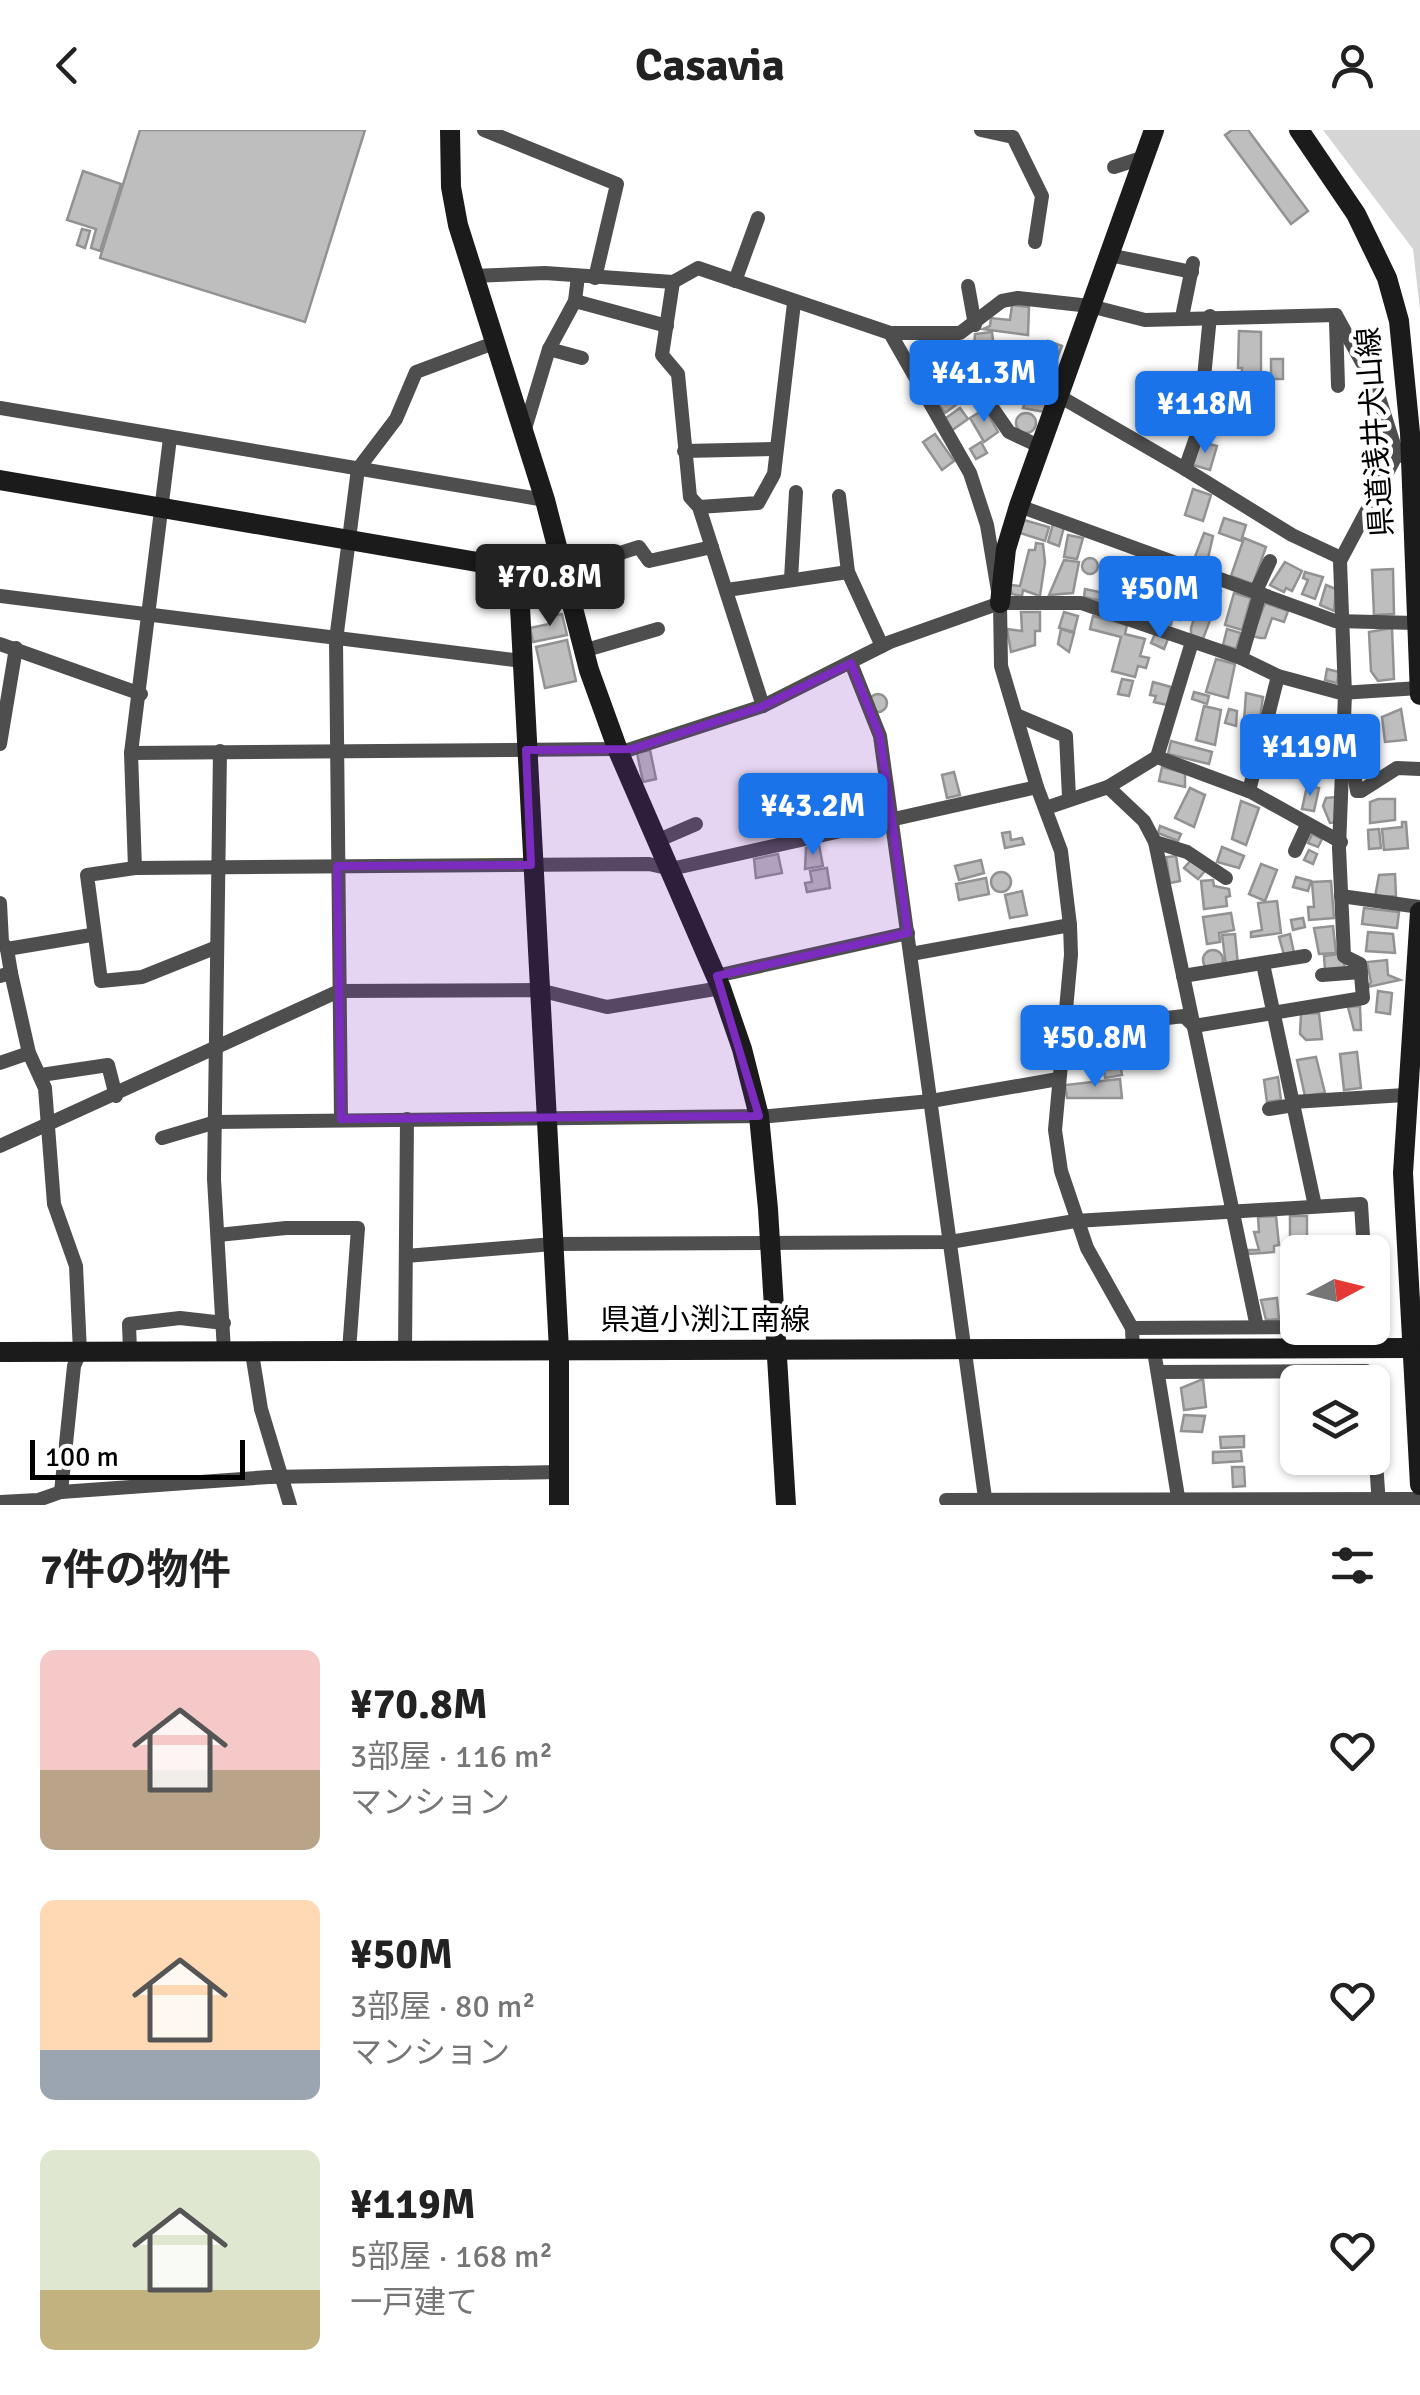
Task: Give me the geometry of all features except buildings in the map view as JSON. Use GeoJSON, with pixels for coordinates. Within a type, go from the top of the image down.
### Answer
{"type":"FeatureCollection","features":[{"type":"Feature","properties":{"kind":"street"},"geometry":{"type":"LineString","coordinates":[[450,130],[451,188],[472,276],[546,500],[583,651],[618,751],[718,982],[759,1116],[786,1505]]}},
{"type":"Feature","properties":{"kind":"street"},"geometry":{"type":"LineString","coordinates":[[484,130],[616,184],[595,278]]}},
{"type":"Feature","properties":{"kind":"street"},"geometry":{"type":"LineString","coordinates":[[980,130],[1013,138],[1042,196],[1035,242]]}},
{"type":"Feature","properties":{"kind":"street"},"geometry":{"type":"LineString","coordinates":[[1154,130],[1006,549],[1000,603],[1001,666],[1036,787],[1061,850],[1070,924],[1055,1130],[1060,1172],[1075,1221],[1148,1358],[1178,1502]]}},
{"type":"Feature","properties":{"kind":"street","name":"県道浅井犬山線"},"geometry":{"type":"LineString","coordinates":[[1300,130],[1356,214],[1387,278],[1406,370],[1404,456],[1420,692]]}},
{"type":"Feature","properties":{"kind":"street"},"geometry":{"type":"LineString","coordinates":[[1114,167],[1145,158]]}},
{"type":"Feature","properties":{"kind":"street"},"geometry":{"type":"LineString","coordinates":[[735,281],[758,218]]}},
{"type":"Feature","properties":{"kind":"street"},"geometry":{"type":"LineString","coordinates":[[1108,254],[1192,268],[1182,317]]}},
{"type":"Feature","properties":{"kind":"street"},"geometry":{"type":"LineString","coordinates":[[472,276],[578,276],[673,282],[698,268],[794,304],[890,333],[948,335],[975,324],[1002,301],[1018,298],[1090,306],[1146,320],[1336,315]]}},
{"type":"Feature","properties":{"kind":"street"},"geometry":{"type":"LineString","coordinates":[[524,432],[548,349],[576,301],[578,276]]}},
{"type":"Feature","properties":{"kind":"street"},"geometry":{"type":"LineString","coordinates":[[673,282],[662,354],[678,374],[690,497],[699,508],[728,590],[763,706]]}},
{"type":"Feature","properties":{"kind":"street"},"geometry":{"type":"LineString","coordinates":[[968,286],[975,324]]}},
{"type":"Feature","properties":{"kind":"street"},"geometry":{"type":"LineString","coordinates":[[576,301],[667,326]]}},
{"type":"Feature","properties":{"kind":"street"},"geometry":{"type":"LineString","coordinates":[[699,508],[758,503],[774,474],[774,449],[788,386],[794,304]]}},
{"type":"Feature","properties":{"kind":"street"},"geometry":{"type":"LineString","coordinates":[[1194,1026],[1363,998],[1360,964],[1344,956],[1342,558],[1404,456],[1376,388],[1336,315]]}},
{"type":"Feature","properties":{"kind":"street"},"geometry":{"type":"LineString","coordinates":[[1336,315],[1338,386]]}},
{"type":"Feature","properties":{"kind":"street"},"geometry":{"type":"LineString","coordinates":[[1185,469],[1198,430],[1210,316]]}},
{"type":"Feature","properties":{"kind":"street"},"geometry":{"type":"LineString","coordinates":[[890,333],[970,473],[988,525],[1000,603]]}},
{"type":"Feature","properties":{"kind":"street"},"geometry":{"type":"LineString","coordinates":[[948,335],[953,350],[1003,424],[1041,447]]}},
{"type":"Feature","properties":{"kind":"street"},"geometry":{"type":"LineString","coordinates":[[340,1119],[336,640],[358,468],[396,419],[416,372],[494,344]]}},
{"type":"Feature","properties":{"kind":"street"},"geometry":{"type":"LineString","coordinates":[[548,349],[582,358]]}},
{"type":"Feature","properties":{"kind":"street"},"geometry":{"type":"LineString","coordinates":[[1058,396],[1292,534],[1342,558]]}},
{"type":"Feature","properties":{"kind":"street"},"geometry":{"type":"LineString","coordinates":[[0,408],[546,500]]}},
{"type":"Feature","properties":{"kind":"street"},"geometry":{"type":"LineString","coordinates":[[135,868],[132,753],[170,438]]}},
{"type":"Feature","properties":{"kind":"street"},"geometry":{"type":"LineString","coordinates":[[684,451],[774,449]]}},
{"type":"Feature","properties":{"kind":"street"},"geometry":{"type":"LineString","coordinates":[[0,480],[518,568],[564,571],[639,548],[649,561],[712,547]]}},
{"type":"Feature","properties":{"kind":"street"},"geometry":{"type":"LineString","coordinates":[[791,579],[796,492]]}},
{"type":"Feature","properties":{"kind":"street"},"geometry":{"type":"LineString","coordinates":[[838,496],[848,572],[882,646]]}},
{"type":"Feature","properties":{"kind":"street"},"geometry":{"type":"LineString","coordinates":[[1019,506],[1344,623],[1416,623]]}},
{"type":"Feature","properties":{"kind":"street"},"geometry":{"type":"LineString","coordinates":[[1241,658],[1270,561]]}},
{"type":"Feature","properties":{"kind":"street"},"geometry":{"type":"LineString","coordinates":[[518,568],[559,1350],[559,1505]]}},
{"type":"Feature","properties":{"kind":"street"},"geometry":{"type":"LineString","coordinates":[[728,590],[848,572]]}},
{"type":"Feature","properties":{"kind":"street"},"geometry":{"type":"LineString","coordinates":[[0,596],[522,661]]}},
{"type":"Feature","properties":{"kind":"street"},"geometry":{"type":"LineString","coordinates":[[132,753],[618,751],[763,706],[882,646],[1000,603],[1081,604],[1241,658],[1278,676],[1299,675],[1345,694],[1420,692]]}},
{"type":"Feature","properties":{"kind":"street"},"geometry":{"type":"LineString","coordinates":[[583,651],[658,630]]}},
{"type":"Feature","properties":{"kind":"street"},"geometry":{"type":"LineString","coordinates":[[1046,808],[1108,787],[1157,757],[1192,642]]}},
{"type":"Feature","properties":{"kind":"street"},"geometry":{"type":"LineString","coordinates":[[0,644],[141,694]]}},
{"type":"Feature","properties":{"kind":"street"},"geometry":{"type":"LineString","coordinates":[[0,744],[16,648]]}},
{"type":"Feature","properties":{"kind":"street"},"geometry":{"type":"LineString","coordinates":[[850,663],[880,736],[986,1503]]}},
{"type":"Feature","properties":{"kind":"street"},"geometry":{"type":"LineString","coordinates":[[1249,790],[1278,676]]}},
{"type":"Feature","properties":{"kind":"street"},"geometry":{"type":"LineString","coordinates":[[1016,716],[1066,736],[1070,797]]}},
{"type":"Feature","properties":{"kind":"street"},"geometry":{"type":"LineString","coordinates":[[220,751],[216,1122],[224,1351]]}},
{"type":"Feature","properties":{"kind":"street"},"geometry":{"type":"LineString","coordinates":[[1157,757],[1249,790],[1342,842]]}},
{"type":"Feature","properties":{"kind":"street"},"geometry":{"type":"LineString","coordinates":[[1356,780],[1357,791],[1361,791],[1394,769],[1420,769]]}},
{"type":"Feature","properties":{"kind":"street"},"geometry":{"type":"LineString","coordinates":[[217,947],[142,977],[100,981],[91,935],[87,874],[135,868],[338,866],[649,864],[671,870],[1036,787]]}},
{"type":"Feature","properties":{"kind":"street"},"geometry":{"type":"LineString","coordinates":[[1108,787],[1144,821],[1154,842],[1257,1327]]}},
{"type":"Feature","properties":{"kind":"street"},"geometry":{"type":"LineString","coordinates":[[659,840],[696,824]]}},
{"type":"Feature","properties":{"kind":"street"},"geometry":{"type":"LineString","coordinates":[[1295,852],[1307,825]]}},
{"type":"Feature","properties":{"kind":"street"},"geometry":{"type":"LineString","coordinates":[[1154,842],[1187,852],[1226,878]]}},
{"type":"Feature","properties":{"kind":"street"},"geometry":{"type":"LineString","coordinates":[[1342,896],[1420,909],[1402,1172],[1420,1485]]}},
{"type":"Feature","properties":{"kind":"street"},"geometry":{"type":"LineString","coordinates":[[0,903],[2,942],[8,949],[6,974],[29,1053],[41,1075],[48,1108],[46,1126],[54,1204],[76,1266],[80,1352],[74,1366],[61,1492]]}},
{"type":"Feature","properties":{"kind":"street"},"geometry":{"type":"LineString","coordinates":[[911,954],[1070,924]]}},
{"type":"Feature","properties":{"kind":"street"},"geometry":{"type":"LineString","coordinates":[[0,1146],[339,991],[539,990],[608,1006],[908,933]]}},
{"type":"Feature","properties":{"kind":"street"},"geometry":{"type":"LineString","coordinates":[[8,949],[91,935]]}},
{"type":"Feature","properties":{"kind":"street"},"geometry":{"type":"LineString","coordinates":[[1184,976],[1252,960],[1305,956]]}},
{"type":"Feature","properties":{"kind":"street"},"geometry":{"type":"LineString","coordinates":[[1252,960],[1274,1012],[1315,1206]]}},
{"type":"Feature","properties":{"kind":"street"},"geometry":{"type":"LineString","coordinates":[[1322,975],[1361,972]]}},
{"type":"Feature","properties":{"kind":"street"},"geometry":{"type":"LineString","coordinates":[[1063,1030],[1184,1016],[1194,1026]]}},
{"type":"Feature","properties":{"kind":"street"},"geometry":{"type":"LineString","coordinates":[[0,1063],[29,1053]]}},
{"type":"Feature","properties":{"kind":"street"},"geometry":{"type":"LineString","coordinates":[[41,1075],[108,1065],[116,1096]]}},
{"type":"Feature","properties":{"kind":"street"},"geometry":{"type":"LineString","coordinates":[[162,1138],[216,1122],[759,1116],[931,1101],[1058,1080]]}},
{"type":"Feature","properties":{"kind":"street"},"geometry":{"type":"LineString","coordinates":[[1268,1109],[1405,1095]]}},
{"type":"Feature","properties":{"kind":"street"},"geometry":{"type":"LineString","coordinates":[[405,1351],[407,1119]]}},
{"type":"Feature","properties":{"kind":"street"},"geometry":{"type":"LineString","coordinates":[[406,1256],[554,1244],[950,1242],[1075,1221],[1361,1204],[1363,1235]]}},
{"type":"Feature","properties":{"kind":"street"},"geometry":{"type":"LineString","coordinates":[[218,1235],[286,1228],[358,1228],[349,1351]]}},
{"type":"Feature","properties":{"kind":"street"},"geometry":{"type":"LineString","coordinates":[[130,1352],[129,1324],[180,1318],[224,1323]]}},
{"type":"Feature","properties":{"kind":"street"},"geometry":{"type":"LineString","coordinates":[[1132,1328],[1280,1327]]}},
{"type":"Feature","properties":{"kind":"street","name":"県道小渕江南線"},"geometry":{"type":"LineString","coordinates":[[0,1352],[776,1347],[1148,1358],[1410,1348]]}},
{"type":"Feature","properties":{"kind":"street"},"geometry":{"type":"LineString","coordinates":[[252,1352],[261,1409],[290,1505]]}},
{"type":"Feature","properties":{"kind":"street"},"geometry":{"type":"LineString","coordinates":[[1148,1358],[1280,1365]]}},
{"type":"Feature","properties":{"kind":"street"},"geometry":{"type":"LineString","coordinates":[[0,1502],[38,1502],[61,1492],[282,1477],[560,1472]]}},
{"type":"Feature","properties":{"kind":"street"},"geometry":{"type":"LineString","coordinates":[[1376,1475],[1378,1502]]}},
{"type":"Feature","properties":{"kind":"street"},"geometry":{"type":"LineString","coordinates":[[946,1500],[986,1503],[1420,1499]]}},
{"type":"Feature","properties":{"kind":"highlighted area"},"geometry":{"type":"Polygon","coordinates":[[[851,663],[880,736],[908,933],[717,976],[759,1116],[341,1119],[337,866],[531,865],[526,750],[632,749],[763,706],[851,663]]]}},
{"type":"Feature","properties":{"kind":"shaded area"},"geometry":{"type":"Polygon","coordinates":[[[1323,130],[1420,130],[1420,310],[1413,249],[1323,130]]]}}]}
